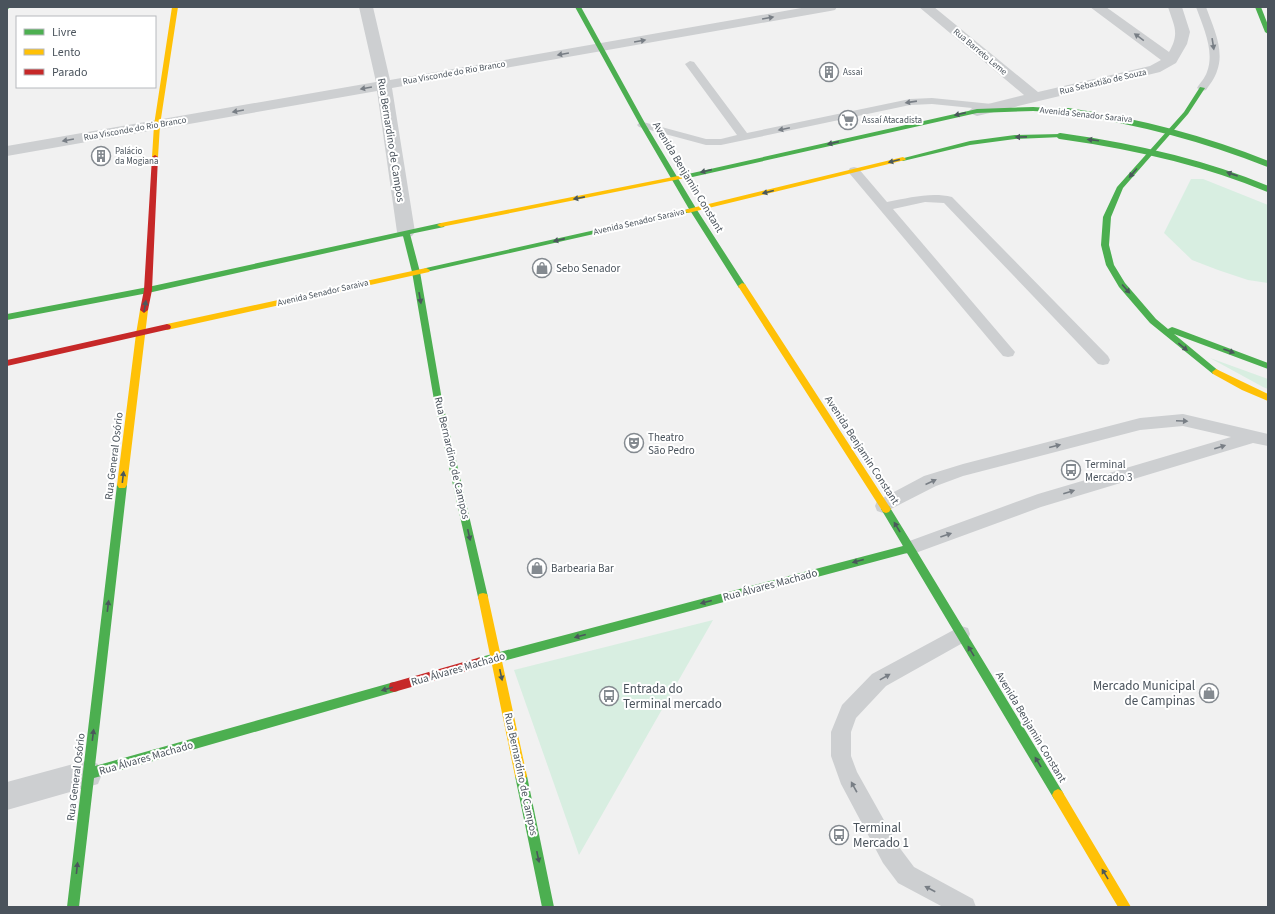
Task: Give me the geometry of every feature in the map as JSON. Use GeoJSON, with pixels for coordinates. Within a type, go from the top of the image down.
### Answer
{"type":"FeatureCollection","features":[{"type":"Feature","properties":{"kind":"main road","name":"Rua General Osório"},"geometry":{"type":"LineString","coordinates":[[73,907],[140,334],[148,290],[157,125],[175,7]]}},
{"type":"Feature","properties":{"kind":"main road","name":"Avenida Benjamin Constant"},"geometry":{"type":"LineString","coordinates":[[578,7],[643,125],[693,210],[884,506],[1125,907]]}},
{"type":"Feature","properties":{"kind":"main road"},"geometry":{"type":"LineString","coordinates":[[1258,7],[1268,32]]}},
{"type":"Feature","properties":{"kind":"main road"},"geometry":{"type":"LineString","coordinates":[[1202,88],[1186,113],[1120,187],[1107,217],[1105,245],[1110,265],[1122,285],[1153,322],[1211,369],[1245,388],[1268,398]]}},
{"type":"Feature","properties":{"kind":"main road","name":"Avenida Senador Saraiva"},"geometry":{"type":"LineString","coordinates":[[7,317],[148,290],[406,232],[674,178],[977,111],[1033,109],[1068,111],[1143,122],[1196,135],[1238,150],[1268,164]]}},
{"type":"Feature","properties":{"kind":"main road","name":"Avenida Senador Saraiva"},"geometry":{"type":"LineString","coordinates":[[7,363],[693,210],[970,143],[1015,137],[1060,136],[1116,143],[1170,154],[1213,167],[1268,189]]}},
{"type":"Feature","properties":{"kind":"main road","name":"Rua Bernardino de Campos"},"geometry":{"type":"LineString","coordinates":[[406,232],[416,272],[438,400],[498,658],[548,907]]}},
{"type":"Feature","properties":{"kind":"main road"},"geometry":{"type":"LineString","coordinates":[[1153,322],[1188,337],[1268,366]]}},
{"type":"Feature","properties":{"kind":"main road","name":"Rua Álvares Machado"},"geometry":{"type":"LineString","coordinates":[[88,774],[498,658],[910,548]]}},
{"type":"Feature","properties":{"kind":"street","name":"Rua Bernardino de Campos"},"geometry":{"type":"LineString","coordinates":[[366,7],[384,85],[406,232]]}},
{"type":"Feature","properties":{"kind":"street","name":"Rua Visconde do Rio Branco"},"geometry":{"type":"LineString","coordinates":[[7,151],[830,7]]}},
{"type":"Feature","properties":{"kind":"street","name":"Rua Barreto Leme"},"geometry":{"type":"LineString","coordinates":[[926,7],[1035,97]]}},
{"type":"Feature","properties":{"kind":"street"},"geometry":{"type":"LineString","coordinates":[[1097,7],[1171,60],[1180,44],[1183,32],[1175,7]]}},
{"type":"Feature","properties":{"kind":"street","name":"Rua Sebastião de Souza"},"geometry":{"type":"LineString","coordinates":[[977,111],[1155,70],[1171,60]]}},
{"type":"Feature","properties":{"kind":"street","name":"Rua Álvares Machado"},"geometry":{"type":"LineString","coordinates":[[7,796],[88,774]]}},
{"type":"Feature","properties":{"kind":"lane"},"geometry":{"type":"LineString","coordinates":[[1201,7],[1212,37],[1215,56],[1212,72],[1202,88]]}},
{"type":"Feature","properties":{"kind":"lane"},"geometry":{"type":"LineString","coordinates":[[690,64],[744,137]]}},
{"type":"Feature","properties":{"kind":"lane"},"geometry":{"type":"LineString","coordinates":[[643,125],[706,142],[721,142],[910,102],[932,101],[992,107]]}},
{"type":"Feature","properties":{"kind":"lane"},"geometry":{"type":"LineString","coordinates":[[854,171],[1008,352]]}},
{"type":"Feature","properties":{"kind":"lane"},"geometry":{"type":"LineString","coordinates":[[884,207],[933,198],[948,200],[1103,360]]}},
{"type":"Feature","properties":{"kind":"lane"},"geometry":{"type":"LineString","coordinates":[[884,506],[930,481],[963,470],[1140,424],[1184,420],[1261,439]]}},
{"type":"Feature","properties":{"kind":"lane"},"geometry":{"type":"LineString","coordinates":[[910,548],[1038,501],[1261,439]]}},
{"type":"Feature","properties":{"kind":"lane"},"geometry":{"type":"LineString","coordinates":[[961,634],[879,680],[848,712],[841,732],[841,756],[848,777],[891,855],[906,875],[964,907]]}},
{"type":"Feature","properties":{"kind":"green space"},"geometry":{"type":"Polygon","coordinates":[[[1191,179],[1203,179],[1268,205],[1268,283],[1248,280],[1192,260],[1164,233],[1191,179]]]}},
{"type":"Feature","properties":{"kind":"green space"},"geometry":{"type":"Polygon","coordinates":[[[1210,358],[1268,379],[1268,389],[1263,387],[1210,358]]]}},
{"type":"Feature","properties":{"kind":"green space"},"geometry":{"type":"Polygon","coordinates":[[[713,620],[579,855],[514,670],[713,620]]]}},
{"type":"Feature","properties":{"kind":"traffic: fast"},"geometry":{"type":"LineString","coordinates":[[578,7],[643,125],[693,210],[742,286]]}},
{"type":"Feature","properties":{"kind":"traffic: fast"},"geometry":{"type":"LineString","coordinates":[[1258,7],[1268,32]]}},
{"type":"Feature","properties":{"kind":"traffic: fast"},"geometry":{"type":"LineString","coordinates":[[1202,88],[1186,113],[1120,187],[1107,217],[1105,245],[1110,265],[1122,285],[1153,321],[1216,372]]}},
{"type":"Feature","properties":{"kind":"traffic: fast"},"geometry":{"type":"LineString","coordinates":[[688,176],[977,111],[1033,109],[1068,111]]}},
{"type":"Feature","properties":{"kind":"traffic: fast"},"geometry":{"type":"LineString","coordinates":[[1068,111],[1120,119],[1170,130],[1219,145],[1268,164]]}},
{"type":"Feature","properties":{"kind":"traffic: fast"},"geometry":{"type":"LineString","coordinates":[[903,159],[970,143],[1015,137],[1060,136]]}},
{"type":"Feature","properties":{"kind":"traffic: fast"},"geometry":{"type":"LineString","coordinates":[[1060,136],[1114,144],[1192,161],[1243,178],[1268,189]]}},
{"type":"Feature","properties":{"kind":"traffic: fast"},"geometry":{"type":"LineString","coordinates":[[426,270],[688,211]]}},
{"type":"Feature","properties":{"kind":"traffic: fast"},"geometry":{"type":"LineString","coordinates":[[7,317],[148,290],[441,225]]}},
{"type":"Feature","properties":{"kind":"traffic: fast"},"geometry":{"type":"LineString","coordinates":[[406,232],[416,272],[438,400],[483,597]]}},
{"type":"Feature","properties":{"kind":"traffic: fast"},"geometry":{"type":"LineString","coordinates":[[1172,330],[1268,366]]}},
{"type":"Feature","properties":{"kind":"traffic: fast"},"geometry":{"type":"LineString","coordinates":[[73,907],[122,485]]}},
{"type":"Feature","properties":{"kind":"traffic: fast"},"geometry":{"type":"LineString","coordinates":[[886,509],[1058,795]]}},
{"type":"Feature","properties":{"kind":"traffic: fast"},"geometry":{"type":"LineString","coordinates":[[481,662],[910,548]]}},
{"type":"Feature","properties":{"kind":"traffic: fast"},"geometry":{"type":"LineString","coordinates":[[88,774],[394,687]]}},
{"type":"Feature","properties":{"kind":"traffic: fast"},"geometry":{"type":"LineString","coordinates":[[521,776],[548,907]]}},
{"type":"Feature","properties":{"kind":"traffic: slow"},"geometry":{"type":"LineString","coordinates":[[155,157],[157,125],[175,7]]}},
{"type":"Feature","properties":{"kind":"traffic: slow"},"geometry":{"type":"LineString","coordinates":[[688,211],[903,159]]}},
{"type":"Feature","properties":{"kind":"traffic: slow"},"geometry":{"type":"LineString","coordinates":[[441,225],[688,176]]}},
{"type":"Feature","properties":{"kind":"traffic: slow"},"geometry":{"type":"LineString","coordinates":[[167,327],[426,270]]}},
{"type":"Feature","properties":{"kind":"traffic: slow"},"geometry":{"type":"LineString","coordinates":[[742,286],[886,509]]}},
{"type":"Feature","properties":{"kind":"traffic: slow"},"geometry":{"type":"LineString","coordinates":[[122,485],[144,310]]}},
{"type":"Feature","properties":{"kind":"traffic: slow"},"geometry":{"type":"LineString","coordinates":[[1216,372],[1245,388],[1268,398]]}},
{"type":"Feature","properties":{"kind":"traffic: slow"},"geometry":{"type":"LineString","coordinates":[[483,597],[521,776]]}},
{"type":"Feature","properties":{"kind":"traffic: slow"},"geometry":{"type":"LineString","coordinates":[[1058,795],[1125,907]]}},
{"type":"Feature","properties":{"kind":"traffic: jam"},"geometry":{"type":"LineString","coordinates":[[144,310],[148,290],[155,157]]}},
{"type":"Feature","properties":{"kind":"traffic: jam"},"geometry":{"type":"LineString","coordinates":[[7,363],[167,327]]}},
{"type":"Feature","properties":{"kind":"traffic: jam"},"geometry":{"type":"LineString","coordinates":[[394,687],[481,662]]}},
{"type":"Feature","properties":{"kind":"place","name":"Assai"},"geometry":{"type":"Point","coordinates":[829,72]}},
{"type":"Feature","properties":{"kind":"place","name":"Assaí Atacadista"},"geometry":{"type":"Point","coordinates":[848,120]}},
{"type":"Feature","properties":{"kind":"place","name":"Palácio da Mogiana"},"geometry":{"type":"Point","coordinates":[101,156]}},
{"type":"Feature","properties":{"kind":"place","name":"Sebo Senador"},"geometry":{"type":"Point","coordinates":[542,268]}},
{"type":"Feature","properties":{"kind":"place","name":"Theatro São Pedro"},"geometry":{"type":"Point","coordinates":[634,443]}},
{"type":"Feature","properties":{"kind":"place","name":"Terminal Mercado 3"},"geometry":{"type":"Point","coordinates":[1071,470]}},
{"type":"Feature","properties":{"kind":"place","name":"Barbearia Bar"},"geometry":{"type":"Point","coordinates":[537,568]}},
{"type":"Feature","properties":{"kind":"place","name":"Mercado Municipal de Campinas"},"geometry":{"type":"Point","coordinates":[1209,693]}},
{"type":"Feature","properties":{"kind":"place","name":"Entrada do Terminal mercado"},"geometry":{"type":"Point","coordinates":[609,696]}},
{"type":"Feature","properties":{"kind":"place","name":"Terminal Mercado 1"},"geometry":{"type":"Point","coordinates":[839,835]}}]}
